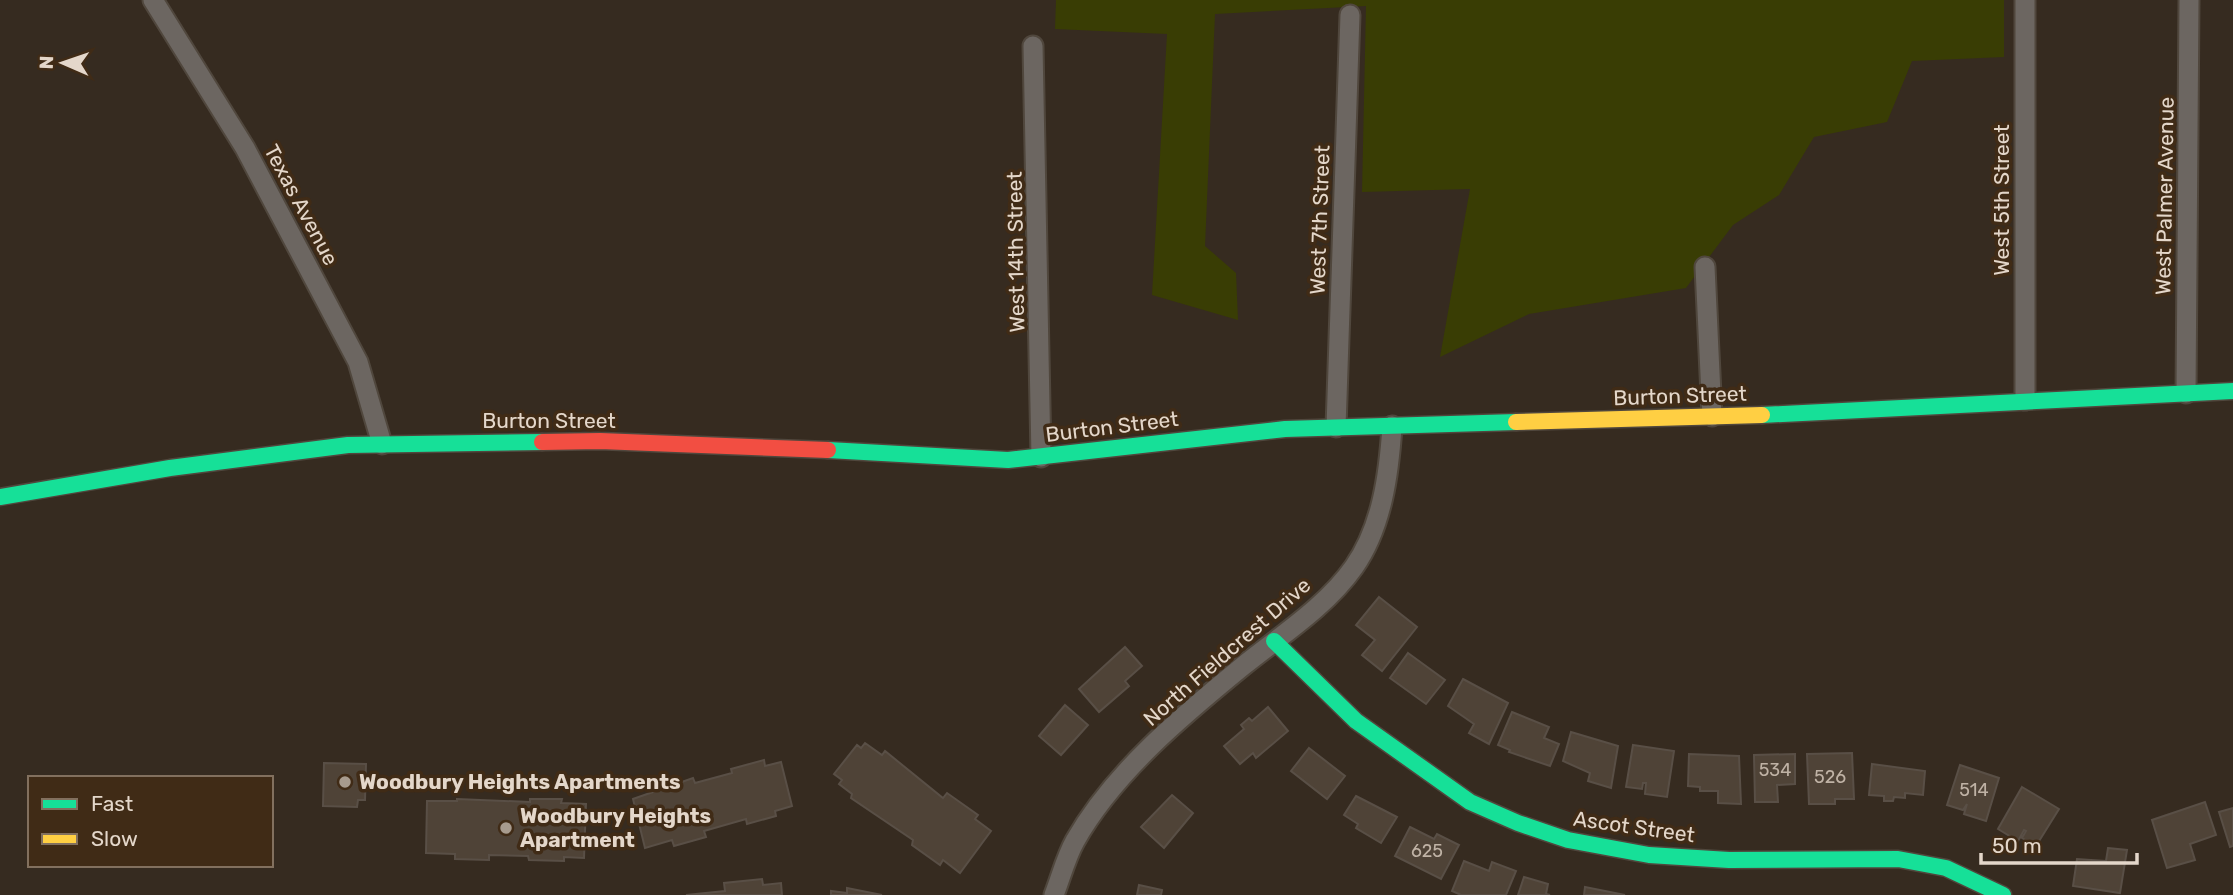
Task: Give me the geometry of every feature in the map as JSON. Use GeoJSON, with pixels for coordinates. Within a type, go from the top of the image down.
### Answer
{"type":"FeatureCollection","features":[{"type":"Feature","properties":{"kind":"street","name":"Texas Avenue"},"geometry":{"type":"LineString","coordinates":[[153,0],[245,148],[358,362],[382,444]]}},
{"type":"Feature","properties":{"kind":"street","name":"West 5th Street"},"geometry":{"type":"LineString","coordinates":[[2025,0],[2025,400]]}},
{"type":"Feature","properties":{"kind":"street","name":"West Palmer Avenue"},"geometry":{"type":"LineString","coordinates":[[2186,393],[2189,0]]}},
{"type":"Feature","properties":{"kind":"street","name":"West 7th Street"},"geometry":{"type":"LineString","coordinates":[[1336,427],[1350,15]]}},
{"type":"Feature","properties":{"kind":"street","name":"West 14th Street"},"geometry":{"type":"LineString","coordinates":[[1033,46],[1041,457]]}},
{"type":"Feature","properties":{"kind":"street"},"geometry":{"type":"LineString","coordinates":[[1705,267],[1712,416]]}},
{"type":"Feature","properties":{"kind":"street","name":"Burton Street"},"geometry":{"type":"LineString","coordinates":[[0,497],[170,468],[348,445],[600,441],[916,453],[1008,460],[1284,429],[1712,416],[2233,391]]}},
{"type":"Feature","properties":{"kind":"street","name":"North Fieldcrest Drive"},"geometry":{"type":"LineString","coordinates":[[1054,895],[1075,841],[1121,778],[1242,667],[1323,600],[1360,556],[1372,533],[1383,495],[1392,426]]}},
{"type":"Feature","properties":{"kind":"street","name":"Ascot Street"},"geometry":{"type":"LineString","coordinates":[[1274,641],[1356,721],[1470,802],[1518,823],[1568,840],[1649,855],[1729,860],[1898,859],[1946,868],[2004,895]]}},
{"type":"Feature","properties":{"kind":"green space"},"geometry":{"type":"Polygon","coordinates":[[[1056,0],[2004,0],[2004,57],[1912,61],[1887,122],[1814,137],[1779,195],[1733,225],[1686,288],[1529,314],[1440,357],[1470,189],[1362,192],[1366,6],[1215,14],[1205,246],[1236,273],[1238,320],[1152,295],[1167,34],[1055,29],[1056,0]]]}},
{"type":"Feature","properties":{"kind":"building"},"geometry":{"type":"Polygon","coordinates":[[[1379,597],[1417,627],[1382,671],[1362,655],[1375,640],[1356,625],[1379,597]]]}},
{"type":"Feature","properties":{"kind":"building"},"geometry":{"type":"Polygon","coordinates":[[[1125,647],[1142,666],[1125,681],[1129,686],[1099,712],[1079,689],[1125,647]]]}},
{"type":"Feature","properties":{"kind":"building"},"geometry":{"type":"Polygon","coordinates":[[[1408,653],[1445,680],[1426,704],[1390,678],[1408,653]]]}},
{"type":"Feature","properties":{"kind":"building"},"geometry":{"type":"Polygon","coordinates":[[[1463,679],[1508,703],[1489,744],[1469,733],[1474,724],[1448,706],[1463,679]]]}},
{"type":"Feature","properties":{"kind":"building"},"geometry":{"type":"Polygon","coordinates":[[[1065,705],[1088,725],[1061,755],[1039,736],[1065,705]]]}},
{"type":"Feature","properties":{"kind":"building"},"geometry":{"type":"Polygon","coordinates":[[[1268,707],[1288,731],[1256,758],[1253,753],[1240,764],[1224,746],[1244,729],[1241,725],[1249,718],[1252,721],[1268,707]]]}},
{"type":"Feature","properties":{"kind":"building"},"geometry":{"type":"Polygon","coordinates":[[[1512,712],[1549,727],[1544,738],[1559,744],[1550,766],[1509,752],[1510,750],[1498,745],[1512,712]]]}},
{"type":"Feature","properties":{"kind":"building"},"geometry":{"type":"Polygon","coordinates":[[[1571,732],[1618,746],[1611,788],[1588,781],[1590,773],[1563,761],[1571,732]]]}},
{"type":"Feature","properties":{"kind":"building"},"geometry":{"type":"Polygon","coordinates":[[[865,743],[882,755],[885,751],[943,798],[947,793],[978,815],[975,819],[991,831],[960,873],[943,860],[940,865],[912,845],[913,840],[851,798],[852,794],[839,784],[842,780],[834,774],[857,745],[861,748],[865,743]]]}},
{"type":"Feature","properties":{"kind":"building"},"geometry":{"type":"Polygon","coordinates":[[[1633,745],[1674,751],[1667,797],[1645,794],[1646,783],[1643,783],[1642,789],[1626,787],[1633,745]]]}},
{"type":"Feature","properties":{"kind":"building"},"geometry":{"type":"Polygon","coordinates":[[[1309,748],[1345,776],[1327,799],[1291,771],[1309,748]]]}},
{"type":"Feature","properties":{"kind":"building"},"geometry":{"type":"Polygon","coordinates":[[[1852,753],[1854,799],[1835,799],[1835,804],[1809,804],[1807,754],[1852,753]]]}},
{"type":"Feature","properties":{"kind":"building"},"geometry":{"type":"Polygon","coordinates":[[[1689,754],[1739,756],[1741,804],[1718,803],[1718,791],[1700,791],[1700,787],[1688,786],[1689,754]]]}},
{"type":"Feature","properties":{"kind":"building"},"geometry":{"type":"Polygon","coordinates":[[[1795,754],[1795,784],[1777,785],[1778,802],[1755,802],[1754,755],[1795,754]]]}},
{"type":"Feature","properties":{"kind":"building","name":"Woodbury Heights Apartment"},"geometry":{"type":"Polygon","coordinates":[[[764,760],[765,766],[781,762],[792,806],[775,811],[776,816],[747,824],[746,819],[704,831],[706,837],[674,846],[672,840],[645,848],[633,799],[693,778],[695,783],[732,773],[731,769],[764,760]]]}},
{"type":"Feature","properties":{"kind":"building","name":"Woodbury Heights Apartments"},"geometry":{"type":"Polygon","coordinates":[[[324,763],[366,764],[365,800],[358,800],[357,807],[323,806],[324,763]]]}},
{"type":"Feature","properties":{"kind":"building"},"geometry":{"type":"Polygon","coordinates":[[[1872,764],[1925,771],[1923,795],[1905,793],[1905,798],[1894,797],[1893,801],[1884,801],[1884,796],[1869,795],[1872,764]]]}},
{"type":"Feature","properties":{"kind":"building"},"geometry":{"type":"Polygon","coordinates":[[[1960,765],[1999,778],[1986,821],[1964,814],[1967,804],[1963,810],[1947,805],[1960,765]]]}},
{"type":"Feature","properties":{"kind":"building"},"geometry":{"type":"Polygon","coordinates":[[[2022,787],[2059,809],[2036,846],[2022,838],[2026,831],[2024,830],[2018,841],[1998,829],[2022,787]]]}},
{"type":"Feature","properties":{"kind":"building"},"geometry":{"type":"Polygon","coordinates":[[[1172,795],[1193,813],[1164,848],[1141,827],[1172,795]]]}},
{"type":"Feature","properties":{"kind":"building"},"geometry":{"type":"Polygon","coordinates":[[[1356,796],[1397,817],[1381,843],[1356,828],[1358,824],[1344,815],[1356,796]]]}},
{"type":"Feature","properties":{"kind":"building","name":"Woodbury Heights Apartment"},"geometry":{"type":"Polygon","coordinates":[[[457,799],[530,802],[530,799],[562,799],[561,803],[586,804],[584,858],[564,857],[564,861],[529,860],[528,856],[489,855],[489,860],[455,859],[455,854],[426,853],[427,801],[457,799]]]}},
{"type":"Feature","properties":{"kind":"building"},"geometry":{"type":"Polygon","coordinates":[[[2205,802],[2216,835],[2190,844],[2195,860],[2167,868],[2152,820],[2205,802]]]}},
{"type":"Feature","properties":{"kind":"building"},"geometry":{"type":"Polygon","coordinates":[[[2233,808],[2233,846],[2230,847],[2219,812],[2233,808]]]}},
{"type":"Feature","properties":{"kind":"building"},"geometry":{"type":"Polygon","coordinates":[[[1410,827],[1434,839],[1437,834],[1459,845],[1441,879],[1395,856],[1410,827]]]}},
{"type":"Feature","properties":{"kind":"building"},"geometry":{"type":"Polygon","coordinates":[[[2108,848],[2127,850],[2120,893],[2073,886],[2077,859],[2106,861],[2108,848]]]}},
{"type":"Feature","properties":{"kind":"building"},"geometry":{"type":"Polygon","coordinates":[[[1464,861],[1489,871],[1492,862],[1516,871],[1506,895],[1461,895],[1452,891],[1464,861]]]}},
{"type":"Feature","properties":{"kind":"building"},"geometry":{"type":"Polygon","coordinates":[[[1524,877],[1548,884],[1546,894],[1550,895],[1518,895],[1524,877]]]}},
{"type":"Feature","properties":{"kind":"building","name":"Woodbury Heights Apartment"},"geometry":{"type":"Polygon","coordinates":[[[762,879],[763,885],[781,883],[782,895],[686,895],[725,891],[724,883],[762,879]]]}},
{"type":"Feature","properties":{"kind":"building"},"geometry":{"type":"Polygon","coordinates":[[[1139,885],[1162,890],[1161,895],[1137,895],[1139,885]]]}},
{"type":"Feature","properties":{"kind":"building"},"geometry":{"type":"Polygon","coordinates":[[[1585,887],[1625,895],[1584,895],[1585,887]]]}},
{"type":"Feature","properties":{"kind":"building"},"geometry":{"type":"Polygon","coordinates":[[[847,888],[882,895],[831,895],[831,891],[847,893],[847,888]]]}},
{"type":"Feature","properties":{"kind":"traffic: fast"},"geometry":{"type":"LineString","coordinates":[[1762,415],[2233,391]]}},
{"type":"Feature","properties":{"kind":"traffic: fast"},"geometry":{"type":"LineString","coordinates":[[828,450],[1008,460],[1285,429],[1516,422]]}},
{"type":"Feature","properties":{"kind":"traffic: fast"},"geometry":{"type":"LineString","coordinates":[[0,497],[170,468],[348,445],[542,442]]}},
{"type":"Feature","properties":{"kind":"traffic: fast"},"geometry":{"type":"LineString","coordinates":[[1274,641],[1356,721],[1470,802],[1518,823],[1568,840],[1649,855],[1729,860],[1898,859],[1946,868],[2003,895]]}},
{"type":"Feature","properties":{"kind":"traffic: slow"},"geometry":{"type":"LineString","coordinates":[[1516,422],[1762,415]]}},
{"type":"Feature","properties":{"kind":"traffic: jam"},"geometry":{"type":"LineString","coordinates":[[542,442],[600,441],[828,450]]}},
{"type":"Feature","properties":{"kind":"place","name":"Woodbury Heights Apartments"},"geometry":{"type":"Point","coordinates":[345,782]}},
{"type":"Feature","properties":{"kind":"place","name":"Woodbury Heights Apartment"},"geometry":{"type":"Point","coordinates":[506,828]}}]}
